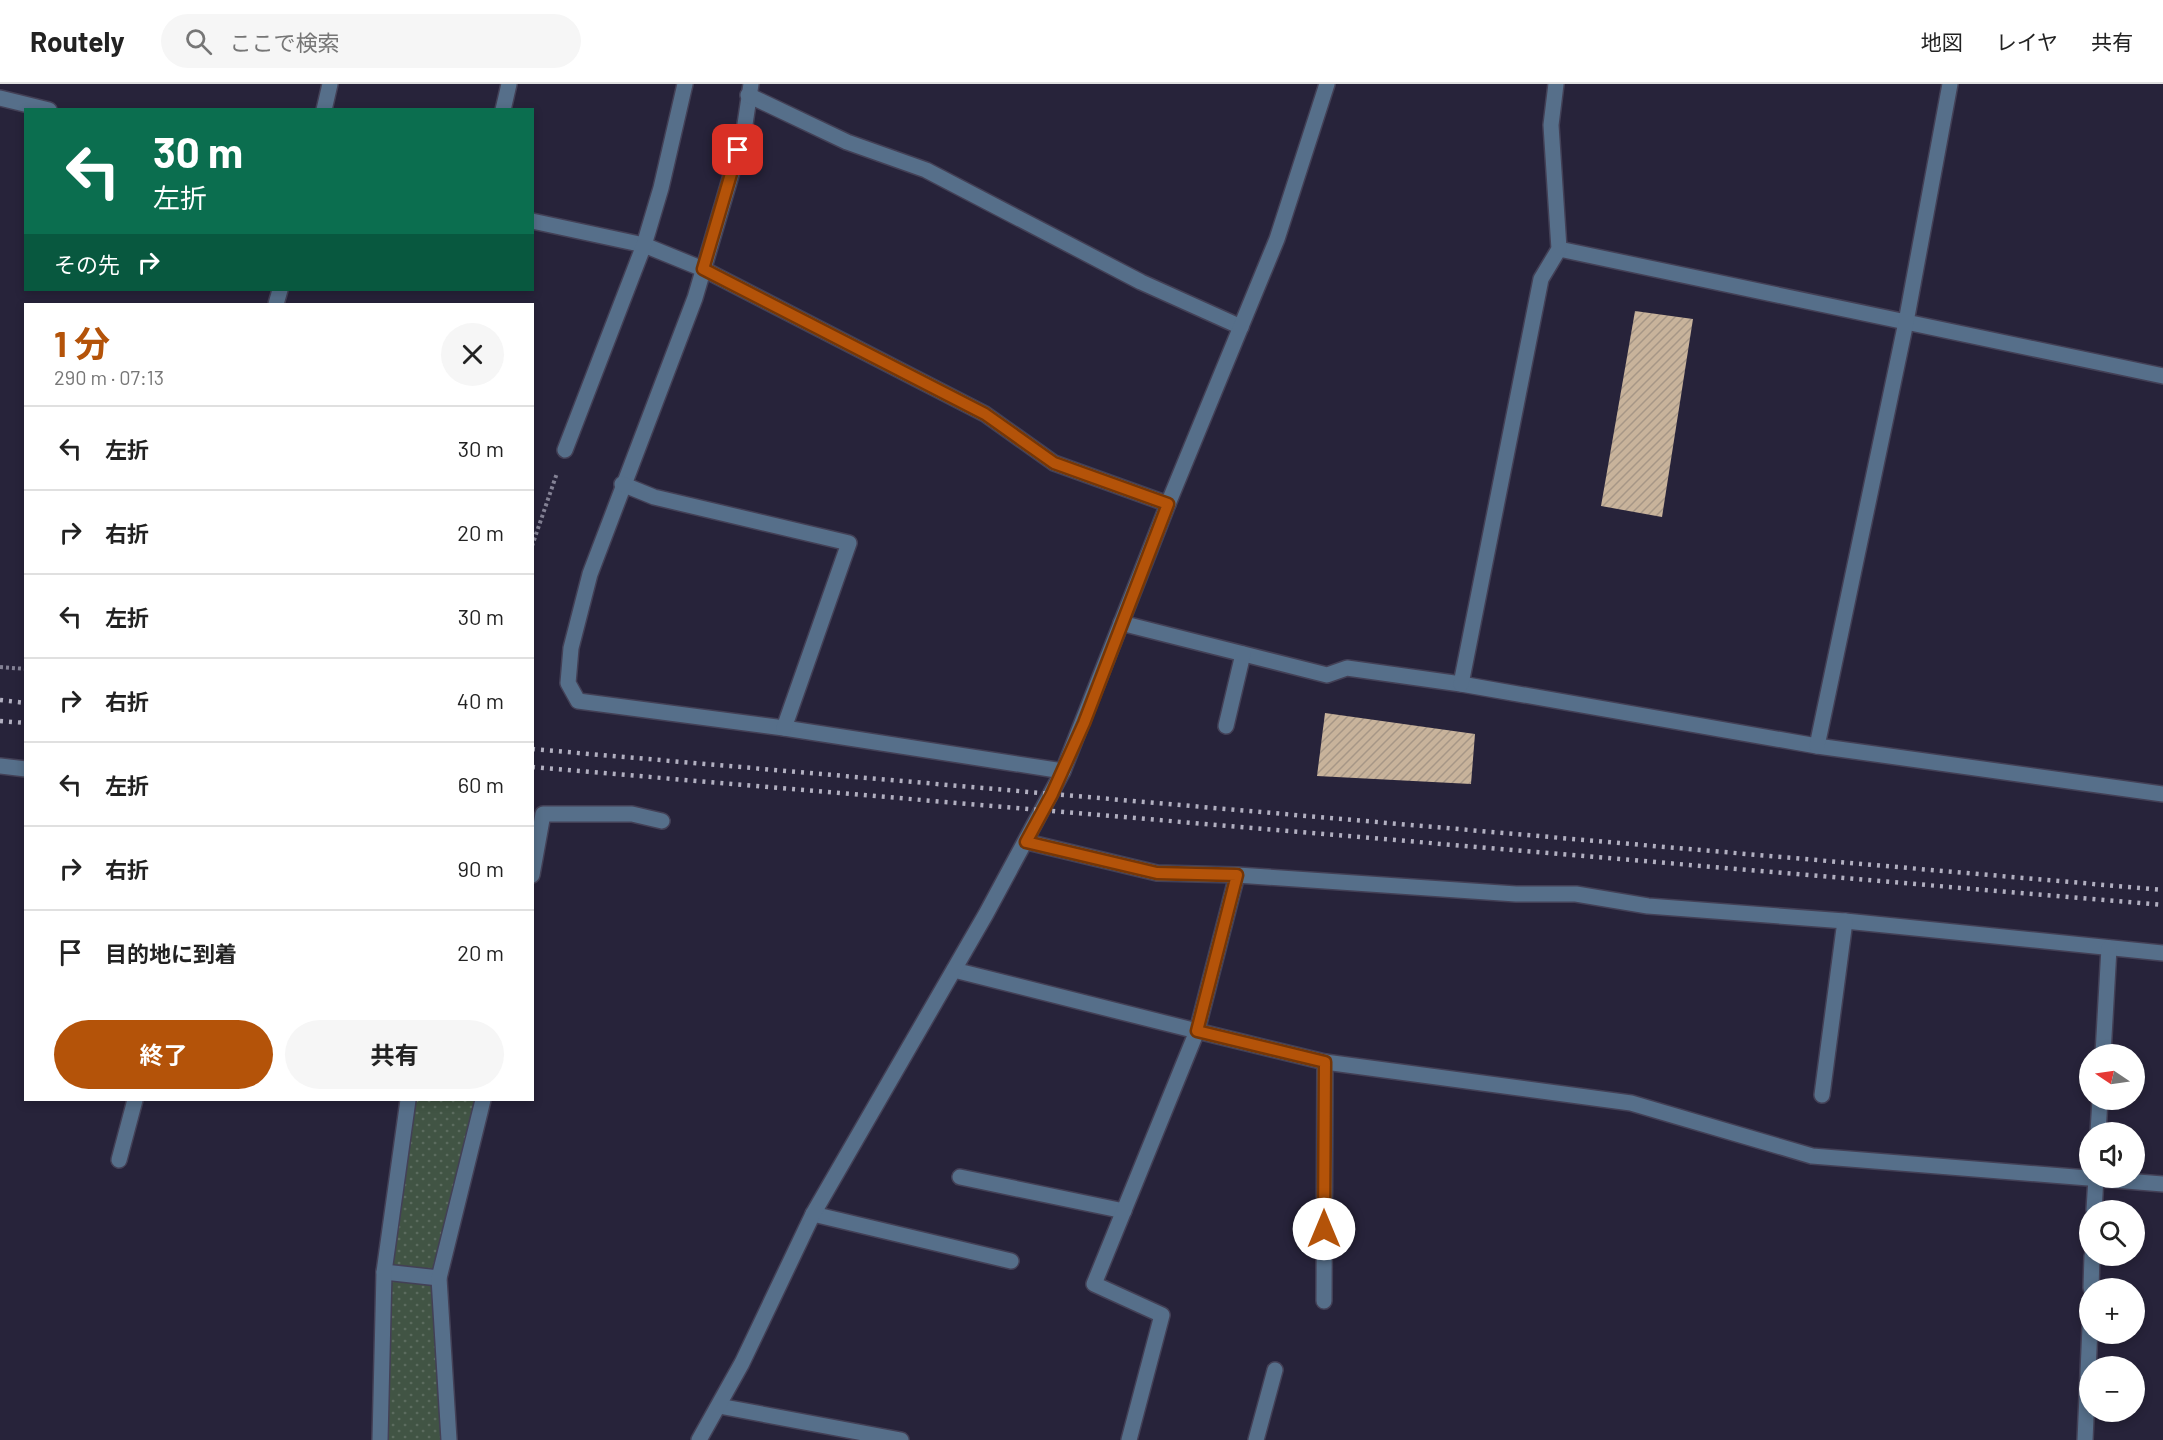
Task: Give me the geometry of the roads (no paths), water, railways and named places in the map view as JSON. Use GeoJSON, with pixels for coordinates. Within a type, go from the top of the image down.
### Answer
{"type":"FeatureCollection","features":[{"type":"Feature","properties":{"kind":"street"},"geometry":{"type":"LineString","coordinates":[[324,108],[330,84]]}},
{"type":"Feature","properties":{"kind":"street"},"geometry":{"type":"LineString","coordinates":[[503,108],[509,84]]}},
{"type":"Feature","properties":{"kind":"street"},"geometry":{"type":"LineString","coordinates":[[565,450],[644,245],[661,188],[685,84]]}},
{"type":"Feature","properties":{"kind":"street"},"geometry":{"type":"LineString","coordinates":[[699,1440],[719,1406],[813,1214],[954,970],[1064,771],[1168,504],[1277,239],[1328,84]]}},
{"type":"Feature","properties":{"kind":"street"},"geometry":{"type":"LineString","coordinates":[[1461,684],[1541,279],[1559,249],[1551,125],[1556,84]]}},
{"type":"Feature","properties":{"kind":"street"},"geometry":{"type":"LineString","coordinates":[[1817,746],[1906,322],[1950,84]]}},
{"type":"Feature","properties":{"kind":"street"},"geometry":{"type":"LineString","coordinates":[[1064,771],[784,728],[577,700],[568,682],[571,648],[590,574],[622,483],[695,298],[744,131],[749,89],[847,142],[926,171],[1141,282],[1241,327]]}},
{"type":"Feature","properties":{"kind":"street"},"geometry":{"type":"LineString","coordinates":[[0,98],[41,108]]}},
{"type":"Feature","properties":{"kind":"street"},"geometry":{"type":"LineString","coordinates":[[534,222],[644,245],[703,269],[985,414],[1054,463],[1168,504]]}},
{"type":"Feature","properties":{"kind":"street"},"geometry":{"type":"LineString","coordinates":[[1559,249],[2163,376]]}},
{"type":"Feature","properties":{"kind":"street"},"geometry":{"type":"LineString","coordinates":[[622,483],[654,497],[849,543],[784,728]]}},
{"type":"Feature","properties":{"kind":"street"},"geometry":{"type":"LineString","coordinates":[[1122,623],[1327,675],[1347,668],[1461,684],[1817,746],[2163,794]]}},
{"type":"Feature","properties":{"kind":"street"},"geometry":{"type":"LineString","coordinates":[[1226,726],[1243,654]]}},
{"type":"Feature","properties":{"kind":"street"},"geometry":{"type":"LineString","coordinates":[[0,766],[24,769]]}},
{"type":"Feature","properties":{"kind":"street"},"geometry":{"type":"LineString","coordinates":[[534,868],[543,814],[632,814],[662,821]]}},
{"type":"Feature","properties":{"kind":"street"},"geometry":{"type":"LineString","coordinates":[[1026,842],[1157,873],[1237,875],[1516,894],[1576,894],[1648,906],[1845,921],[2163,953]]}},
{"type":"Feature","properties":{"kind":"street"},"geometry":{"type":"LineString","coordinates":[[1129,1440],[1162,1315],[1094,1284],[1197,1031],[1237,875]]}},
{"type":"Feature","properties":{"kind":"street"},"geometry":{"type":"LineString","coordinates":[[1822,1095],[1845,921]]}},
{"type":"Feature","properties":{"kind":"street"},"geometry":{"type":"LineString","coordinates":[[2104,1044],[2109,948]]}},
{"type":"Feature","properties":{"kind":"street"},"geometry":{"type":"LineString","coordinates":[[954,970],[1325,1062],[1631,1103],[1812,1156],[2079,1177]]}},
{"type":"Feature","properties":{"kind":"street"},"geometry":{"type":"LineString","coordinates":[[1324,1301],[1325,1062]]}},
{"type":"Feature","properties":{"kind":"street"},"geometry":{"type":"LineString","coordinates":[[119,1160],[135,1101]]}},
{"type":"Feature","properties":{"kind":"street"},"geometry":{"type":"LineString","coordinates":[[380,1440],[384,1272],[408,1101]]}},
{"type":"Feature","properties":{"kind":"street"},"geometry":{"type":"LineString","coordinates":[[449,1440],[439,1278],[483,1101]]}},
{"type":"Feature","properties":{"kind":"street"},"geometry":{"type":"LineString","coordinates":[[960,1177],[1124,1211]]}},
{"type":"Feature","properties":{"kind":"street"},"geometry":{"type":"LineString","coordinates":[[2145,1182],[2163,1184]]}},
{"type":"Feature","properties":{"kind":"street"},"geometry":{"type":"LineString","coordinates":[[813,1214],[1011,1262]]}},
{"type":"Feature","properties":{"kind":"street"},"geometry":{"type":"LineString","coordinates":[[384,1272],[439,1278]]}},
{"type":"Feature","properties":{"kind":"street"},"geometry":{"type":"LineString","coordinates":[[2085,1440],[2089,1344]]}},
{"type":"Feature","properties":{"kind":"street"},"geometry":{"type":"LineString","coordinates":[[1256,1440],[1275,1370]]}},
{"type":"Feature","properties":{"kind":"street"},"geometry":{"type":"LineString","coordinates":[[719,1406],[901,1440]]}},
{"type":"Feature","properties":{"kind":"railway"},"geometry":{"type":"LineString","coordinates":[[0,700],[24,703]]}},
{"type":"Feature","properties":{"kind":"railway"},"geometry":{"type":"LineString","coordinates":[[0,721],[24,723]]}},
{"type":"Feature","properties":{"kind":"railway"},"geometry":{"type":"LineString","coordinates":[[534,749],[2163,890]]}},
{"type":"Feature","properties":{"kind":"railway"},"geometry":{"type":"LineString","coordinates":[[534,767],[2163,905]]}}]}
